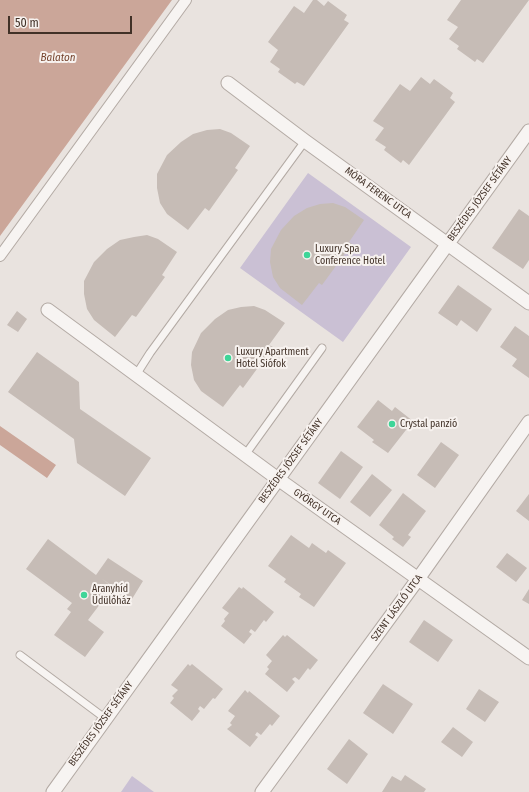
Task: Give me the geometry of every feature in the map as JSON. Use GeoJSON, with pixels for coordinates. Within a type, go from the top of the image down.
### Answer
{"type":"FeatureCollection","features":[{"type":"Feature","properties":{"kind":"street"},"geometry":{"type":"LineString","coordinates":[[0,256],[186,0]]}},
{"type":"Feature","properties":{"kind":"street","name":"MÓRA FERENC UTCA"},"geometry":{"type":"LineString","coordinates":[[228,83],[305,141],[529,303]]}},
{"type":"Feature","properties":{"kind":"street","name":"BESZÉDES JÓZSEF SÉTÁNY"},"geometry":{"type":"LineString","coordinates":[[53,792],[529,131]]}},
{"type":"Feature","properties":{"kind":"street","name":"GYÖRGY UTCA"},"geometry":{"type":"LineString","coordinates":[[48,310],[278,479],[529,658]]}},
{"type":"Feature","properties":{"kind":"street","name":"SZENT LÁSZLÓ UTCA"},"geometry":{"type":"LineString","coordinates":[[262,792],[418,579],[529,422]]}},
{"type":"Feature","properties":{"kind":"lane"},"geometry":{"type":"LineString","coordinates":[[136,375],[305,141]]}},
{"type":"Feature","properties":{"kind":"lane"},"geometry":{"type":"LineString","coordinates":[[245,455],[322,348]]}},
{"type":"Feature","properties":{"kind":"lane"},"geometry":{"type":"LineString","coordinates":[[20,655],[106,719]]}},
{"type":"Feature","properties":{"kind":"shaded area"},"geometry":{"type":"Polygon","coordinates":[[[308,173],[411,247],[343,342],[240,268],[308,173]]]}},
{"type":"Feature","properties":{"kind":"shaded area"},"geometry":{"type":"Polygon","coordinates":[[[132,776],[154,792],[121,792],[132,776]]]}},
{"type":"Feature","properties":{"kind":"water","name":"Balaton"},"geometry":{"type":"Polygon","coordinates":[[[0,0],[172,0],[0,236],[0,0]]]}},
{"type":"Feature","properties":{"kind":"water"},"geometry":{"type":"Polygon","coordinates":[[[0,426],[56,465],[47,478],[0,445],[0,426]]]}},
{"type":"Feature","properties":{"kind":"building"},"geometry":{"type":"Polygon","coordinates":[[[313,0],[317,0],[324,6],[328,1],[347,15],[344,20],[349,23],[304,86],[297,82],[295,84],[278,72],[280,69],[270,62],[278,50],[268,42],[294,6],[304,13],[313,0]]]}},
{"type":"Feature","properties":{"kind":"building"},"geometry":{"type":"Polygon","coordinates":[[[461,0],[529,0],[483,63],[477,59],[475,62],[457,49],[459,46],[449,39],[458,27],[447,20],[461,0]]]}},
{"type":"Feature","properties":{"kind":"building"},"geometry":{"type":"Polygon","coordinates":[[[421,77],[430,84],[434,79],[453,93],[450,98],[455,102],[409,165],[403,160],[401,163],[384,150],[386,147],[375,140],[384,128],[373,121],[400,84],[410,91],[421,77]]]}},
{"type":"Feature","properties":{"kind":"building"},"geometry":{"type":"Polygon","coordinates":[[[220,129],[231,133],[250,146],[235,168],[238,170],[209,211],[205,208],[188,230],[167,214],[160,203],[157,188],[157,174],[167,155],[181,142],[193,134],[207,130],[220,129]]]}},
{"type":"Feature","properties":{"kind":"building","name":"Luxury Spa Conference Hotel"},"geometry":{"type":"Polygon","coordinates":[[[333,203],[345,207],[364,220],[349,242],[352,244],[322,285],[319,283],[302,305],[280,288],[273,277],[270,262],[271,249],[281,230],[294,216],[307,208],[320,204],[333,203]]]}},
{"type":"Feature","properties":{"kind":"building"},"geometry":{"type":"Polygon","coordinates":[[[519,209],[529,216],[529,260],[523,269],[492,248],[519,209]]]}},
{"type":"Feature","properties":{"kind":"building"},"geometry":{"type":"Polygon","coordinates":[[[147,235],[158,239],[177,252],[162,275],[165,277],[136,317],[132,315],[115,337],[94,320],[87,309],[84,294],[84,281],[94,262],[107,249],[120,240],[147,235]]]}},
{"type":"Feature","properties":{"kind":"building"},"geometry":{"type":"Polygon","coordinates":[[[458,285],[492,309],[477,332],[461,320],[457,326],[438,313],[458,285]]]}},
{"type":"Feature","properties":{"kind":"building","name":"Luxury Apartment Hotel Siófok"},"geometry":{"type":"Polygon","coordinates":[[[254,306],[265,310],[285,323],[269,345],[273,347],[243,388],[240,385],[223,407],[201,391],[194,380],[191,365],[192,352],[201,333],[215,319],[228,310],[254,306]]]}},
{"type":"Feature","properties":{"kind":"building"},"geometry":{"type":"Polygon","coordinates":[[[17,311],[27,319],[18,332],[7,325],[17,311]]]}},
{"type":"Feature","properties":{"kind":"building"},"geometry":{"type":"Polygon","coordinates":[[[515,326],[529,336],[529,378],[512,366],[517,359],[500,347],[515,326]]]}},
{"type":"Feature","properties":{"kind":"building"},"geometry":{"type":"Polygon","coordinates":[[[37,352],[79,382],[80,409],[151,458],[125,496],[77,463],[74,439],[8,392],[37,352]]]}},
{"type":"Feature","properties":{"kind":"building"},"geometry":{"type":"Polygon","coordinates":[[[378,400],[392,411],[395,407],[413,421],[388,453],[372,442],[374,440],[357,427],[378,400]]]}},
{"type":"Feature","properties":{"kind":"building"},"geometry":{"type":"Polygon","coordinates":[[[441,442],[459,455],[435,488],[417,475],[441,442]]]}},
{"type":"Feature","properties":{"kind":"building"},"geometry":{"type":"Polygon","coordinates":[[[341,451],[363,467],[340,499],[318,483],[341,451]]]}},
{"type":"Feature","properties":{"kind":"building"},"geometry":{"type":"Polygon","coordinates":[[[372,474],[392,490],[370,517],[350,502],[372,474]]]}},
{"type":"Feature","properties":{"kind":"building"},"geometry":{"type":"Polygon","coordinates":[[[403,493],[426,511],[408,535],[411,537],[403,547],[392,539],[394,537],[379,525],[403,493]]]}},
{"type":"Feature","properties":{"kind":"building"},"geometry":{"type":"Polygon","coordinates":[[[529,494],[529,521],[516,511],[529,494]]]}},
{"type":"Feature","properties":{"kind":"building"},"geometry":{"type":"Polygon","coordinates":[[[291,535],[309,548],[312,543],[326,553],[328,550],[346,563],[314,607],[299,597],[301,594],[284,582],[286,579],[268,566],[291,535]]]}},
{"type":"Feature","properties":{"kind":"building","name":"Aranyhíd Üdülőház"},"geometry":{"type":"Polygon","coordinates":[[[48,539],[96,575],[108,558],[143,581],[132,599],[102,579],[113,587],[88,620],[104,632],[85,657],[54,635],[71,612],[67,609],[72,603],[26,569],[48,539]]]}},
{"type":"Feature","properties":{"kind":"building"},"geometry":{"type":"Polygon","coordinates":[[[507,553],[527,568],[516,582],[496,567],[507,553]]]}},
{"type":"Feature","properties":{"kind":"building"},"geometry":{"type":"Polygon","coordinates":[[[239,587],[242,589],[243,587],[274,612],[266,622],[264,620],[255,632],[251,629],[249,632],[252,634],[244,644],[221,626],[229,613],[222,608],[239,587]]]}},
{"type":"Feature","properties":{"kind":"building"},"geometry":{"type":"Polygon","coordinates":[[[529,589],[529,604],[522,600],[529,589]]]}},
{"type":"Feature","properties":{"kind":"building"},"geometry":{"type":"Polygon","coordinates":[[[424,620],[453,640],[438,662],[409,642],[424,620]]]}},
{"type":"Feature","properties":{"kind":"building"},"geometry":{"type":"Polygon","coordinates":[[[283,635],[285,637],[287,635],[318,660],[310,670],[308,668],[299,680],[295,677],[292,679],[295,682],[287,692],[265,674],[269,669],[267,667],[272,661],[266,655],[283,635]]]}},
{"type":"Feature","properties":{"kind":"building"},"geometry":{"type":"Polygon","coordinates":[[[188,664],[190,666],[192,664],[223,689],[204,709],[200,706],[198,709],[200,711],[192,721],[170,703],[174,698],[172,696],[178,690],[171,685],[188,664]]]}},
{"type":"Feature","properties":{"kind":"building"},"geometry":{"type":"Polygon","coordinates":[[[383,684],[413,704],[393,734],[363,713],[383,684]]]}},
{"type":"Feature","properties":{"kind":"building"},"geometry":{"type":"Polygon","coordinates":[[[479,689],[499,702],[485,722],[466,709],[479,689]]]}},
{"type":"Feature","properties":{"kind":"building"},"geometry":{"type":"Polygon","coordinates":[[[245,690],[248,693],[249,691],[280,716],[272,726],[270,724],[261,735],[257,732],[255,735],[258,737],[250,747],[227,729],[232,725],[230,723],[235,716],[228,711],[245,690]]]}},
{"type":"Feature","properties":{"kind":"building"},"geometry":{"type":"Polygon","coordinates":[[[453,727],[473,742],[462,757],[441,742],[453,727]]]}},
{"type":"Feature","properties":{"kind":"building"},"geometry":{"type":"Polygon","coordinates":[[[349,739],[368,754],[347,784],[327,769],[349,739]]]}},
{"type":"Feature","properties":{"kind":"building"},"geometry":{"type":"Polygon","coordinates":[[[405,775],[426,789],[424,792],[382,792],[392,776],[401,781],[405,775]]]}},
{"type":"Feature","properties":{"kind":"place","name":"Luxury Spa Conference Hotel"},"geometry":{"type":"Point","coordinates":[307,255]}},
{"type":"Feature","properties":{"kind":"place","name":"Luxury Apartment Hotel Siófok"},"geometry":{"type":"Point","coordinates":[228,358]}},
{"type":"Feature","properties":{"kind":"place","name":"Crystal panzió"},"geometry":{"type":"Point","coordinates":[392,424]}},
{"type":"Feature","properties":{"kind":"place","name":"Aranyhíd Üdülőház"},"geometry":{"type":"Point","coordinates":[84,595]}}]}
